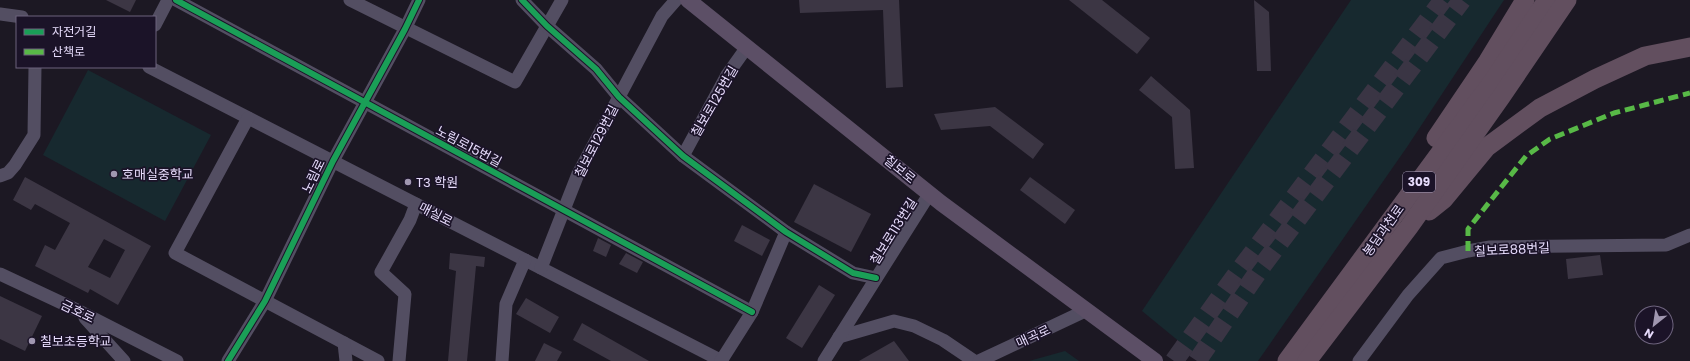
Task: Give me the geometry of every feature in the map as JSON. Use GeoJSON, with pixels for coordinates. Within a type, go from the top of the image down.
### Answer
{"type":"FeatureCollection","features":[{"type":"Feature","properties":{"kind":"highway"},"geometry":{"type":"LineString","coordinates":[[1402,221],[1420,162],[1488,61],[1526,0]]}},
{"type":"Feature","properties":{"kind":"highway","name":"봉담과천로"},"geometry":{"type":"LineString","coordinates":[[1307,361],[1402,221],[1547,0]]}},
{"type":"Feature","properties":{"kind":"highway","name":"봉담과천로"},"geometry":{"type":"LineString","coordinates":[[1286,361],[1402,221],[1501,97],[1567,0]]}},
{"type":"Feature","properties":{"kind":"highway"},"geometry":{"type":"LineString","coordinates":[[1402,221],[1444,200],[1487,147],[1540,108],[1595,79],[1645,56],[1690,47]]}},
{"type":"Feature","properties":{"kind":"main road","name":"칠보로"},"geometry":{"type":"LineString","coordinates":[[688,0],[930,193],[1155,361]]}},
{"type":"Feature","properties":{"kind":"street"},"geometry":{"type":"LineString","coordinates":[[156,23],[168,0]]}},
{"type":"Feature","properties":{"kind":"street","name":"노림로15번길"},"geometry":{"type":"LineString","coordinates":[[176,0],[752,312]]}},
{"type":"Feature","properties":{"kind":"street"},"geometry":{"type":"LineString","coordinates":[[350,0],[405,29],[515,82],[562,0]]}},
{"type":"Feature","properties":{"kind":"street","name":"노림로"},"geometry":{"type":"LineString","coordinates":[[228,361],[265,301],[333,161],[405,29],[419,0]]}},
{"type":"Feature","properties":{"kind":"street"},"geometry":{"type":"LineString","coordinates":[[522,0],[547,26],[596,69],[618,97],[683,156],[786,232],[853,273],[876,278]]}},
{"type":"Feature","properties":{"kind":"street","name":"칠보로129번길"},"geometry":{"type":"LineString","coordinates":[[541,268],[578,174],[662,16],[676,0]]}},
{"type":"Feature","properties":{"kind":"street"},"geometry":{"type":"LineString","coordinates":[[0,14],[16,16]]}},
{"type":"Feature","properties":{"kind":"street","name":"칠보로125번길"},"geometry":{"type":"LineString","coordinates":[[683,156],[727,75],[747,47]]}},
{"type":"Feature","properties":{"kind":"street"},"geometry":{"type":"LineString","coordinates":[[0,176],[8,173],[34,135],[35,68]]}},
{"type":"Feature","properties":{"kind":"street","name":"매실로"},"geometry":{"type":"LineString","coordinates":[[151,68],[721,361]]}},
{"type":"Feature","properties":{"kind":"street"},"geometry":{"type":"LineString","coordinates":[[248,118],[175,253],[378,361]]}},
{"type":"Feature","properties":{"kind":"street","name":"칠보로113번길"},"geometry":{"type":"LineString","coordinates":[[824,361],[930,193]]}},
{"type":"Feature","properties":{"kind":"street"},"geometry":{"type":"LineString","coordinates":[[399,361],[405,294],[381,272],[410,220],[416,204]]}},
{"type":"Feature","properties":{"kind":"street"},"geometry":{"type":"LineString","coordinates":[[721,361],[752,312],[786,232]]}},
{"type":"Feature","properties":{"kind":"street","name":"칠보로88번길"},"geometry":{"type":"LineString","coordinates":[[1359,361],[1408,295],[1441,258],[1490,247],[1666,245],[1690,235]]}},
{"type":"Feature","properties":{"kind":"street"},"geometry":{"type":"LineString","coordinates":[[502,361],[506,304],[525,260]]}},
{"type":"Feature","properties":{"kind":"street","name":"금호로"},"geometry":{"type":"LineString","coordinates":[[0,274],[79,311],[177,361]]}},
{"type":"Feature","properties":{"kind":"street","name":"매곡로"},"geometry":{"type":"LineString","coordinates":[[978,361],[1087,310]]}},
{"type":"Feature","properties":{"kind":"street"},"geometry":{"type":"LineString","coordinates":[[79,311],[124,361]]}},
{"type":"Feature","properties":{"kind":"street"},"geometry":{"type":"LineString","coordinates":[[839,337],[894,321],[914,326],[943,340],[974,361]]}},
{"type":"Feature","properties":{"kind":"street"},"geometry":{"type":"LineString","coordinates":[[344,343],[346,361]]}},
{"type":"Feature","properties":{"kind":"shaded area"},"geometry":{"type":"Polygon","coordinates":[[[1351,0],[1504,0],[1407,147],[1258,361],[1203,361],[1142,311],[1351,0]]]}},
{"type":"Feature","properties":{"kind":"shaded area"},"geometry":{"type":"Polygon","coordinates":[[[88,70],[211,135],[165,221],[43,155],[88,70]]]}},
{"type":"Feature","properties":{"kind":"shaded area"},"geometry":{"type":"Polygon","coordinates":[[[1065,351],[1079,361],[1029,361],[1065,351]]]}},
{"type":"Feature","properties":{"kind":"building"},"geometry":{"type":"Polygon","coordinates":[[[106,0],[136,0],[130,12],[106,0]]]}},
{"type":"Feature","properties":{"kind":"building"},"geometry":{"type":"Polygon","coordinates":[[[799,0],[899,0],[903,87],[886,88],[883,10],[800,13],[799,0]]]}},
{"type":"Feature","properties":{"kind":"building"},"geometry":{"type":"Polygon","coordinates":[[[1069,0],[1102,0],[1150,38],[1137,54],[1069,0]]]}},
{"type":"Feature","properties":{"kind":"building"},"geometry":{"type":"Polygon","coordinates":[[[1254,0],[1269,12],[1271,71],[1257,71],[1254,0]]]}},
{"type":"Feature","properties":{"kind":"building"},"geometry":{"type":"Polygon","coordinates":[[[1151,76],[1190,110],[1194,168],[1175,169],[1172,117],[1139,90],[1151,76]]]}},
{"type":"Feature","properties":{"kind":"building"},"geometry":{"type":"Polygon","coordinates":[[[995,107],[1044,144],[1033,159],[990,126],[941,130],[934,114],[995,107]]]}},
{"type":"Feature","properties":{"kind":"building"},"geometry":{"type":"Polygon","coordinates":[[[25,177],[151,246],[118,305],[90,289],[88,293],[35,266],[45,245],[55,250],[70,223],[35,204],[31,210],[13,200],[25,177]],[[104,239],[88,267],[110,278],[125,250],[104,239]]]}},
{"type":"Feature","properties":{"kind":"building"},"geometry":{"type":"Polygon","coordinates":[[[1030,177],[1075,210],[1065,224],[1020,190],[1030,177]]]}},
{"type":"Feature","properties":{"kind":"building"},"geometry":{"type":"Polygon","coordinates":[[[814,184],[871,214],[851,252],[794,222],[814,184]]]}},
{"type":"Feature","properties":{"kind":"building"},"geometry":{"type":"Polygon","coordinates":[[[742,225],[770,240],[762,256],[734,241],[742,225]]]}},
{"type":"Feature","properties":{"kind":"building"},"geometry":{"type":"Polygon","coordinates":[[[598,238],[611,245],[606,257],[593,251],[598,238]]]}},
{"type":"Feature","properties":{"kind":"building"},"geometry":{"type":"Polygon","coordinates":[[[450,253],[485,257],[484,267],[476,266],[467,361],[448,361],[456,271],[449,269],[450,253]]]}},
{"type":"Feature","properties":{"kind":"building"},"geometry":{"type":"Polygon","coordinates":[[[626,253],[643,262],[637,273],[619,264],[626,253]]]}},
{"type":"Feature","properties":{"kind":"building"},"geometry":{"type":"Polygon","coordinates":[[[1600,255],[1603,275],[1568,279],[1566,259],[1600,255]]]}},
{"type":"Feature","properties":{"kind":"building"},"geometry":{"type":"Polygon","coordinates":[[[819,285],[835,295],[802,348],[786,338],[819,285]]]}},
{"type":"Feature","properties":{"kind":"building"},"geometry":{"type":"Polygon","coordinates":[[[0,296],[42,316],[25,351],[0,339],[0,296]]]}},
{"type":"Feature","properties":{"kind":"building"},"geometry":{"type":"Polygon","coordinates":[[[526,298],[559,317],[550,333],[516,314],[526,298]]]}},
{"type":"Feature","properties":{"kind":"building"},"geometry":{"type":"Polygon","coordinates":[[[582,323],[649,361],[611,361],[573,340],[582,323]]]}},
{"type":"Feature","properties":{"kind":"building"},"geometry":{"type":"Polygon","coordinates":[[[894,341],[909,361],[859,361],[894,341]]]}},
{"type":"Feature","properties":{"kind":"building"},"geometry":{"type":"Polygon","coordinates":[[[544,343],[562,352],[557,361],[535,361],[544,343]]]}},
{"type":"Feature","properties":{"kind":"tunnel"},"geometry":{"type":"LineString","coordinates":[[1174,361],[1236,275],[1443,0]]}},
{"type":"Feature","properties":{"kind":"tunnel"},"geometry":{"type":"LineString","coordinates":[[1197,361],[1262,266],[1462,0]]}},
{"type":"Feature","properties":{"kind":"marked path"},"geometry":{"type":"LineString","coordinates":[[1468,251],[1468,229],[1526,156],[1550,139],[1614,113],[1690,93]]}},
{"type":"Feature","properties":{"kind":"cycle path"},"geometry":{"type":"LineString","coordinates":[[176,0],[752,312]]}},
{"type":"Feature","properties":{"kind":"cycle path"},"geometry":{"type":"LineString","coordinates":[[228,361],[265,301],[333,161],[405,29],[419,0]]}},
{"type":"Feature","properties":{"kind":"cycle path"},"geometry":{"type":"LineString","coordinates":[[522,0],[547,26],[596,69],[619,97],[683,156],[786,232],[853,273],[876,278]]}},
{"type":"Feature","properties":{"kind":"place","name":"호매실중학교"},"geometry":{"type":"Point","coordinates":[114,174]}},
{"type":"Feature","properties":{"kind":"place","name":"T3 학원"},"geometry":{"type":"Point","coordinates":[408,182]}},
{"type":"Feature","properties":{"kind":"place","name":"칠보초등학교"},"geometry":{"type":"Point","coordinates":[32,341]}}]}
